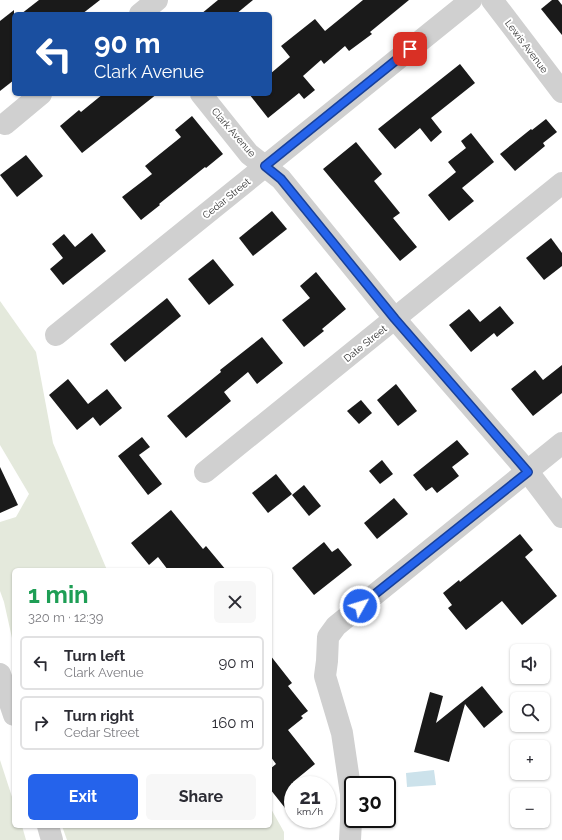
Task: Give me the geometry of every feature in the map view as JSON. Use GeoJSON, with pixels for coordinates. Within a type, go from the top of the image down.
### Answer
{"type":"FeatureCollection","features":[{"type":"Feature","properties":{"kind":"street"},"geometry":{"type":"LineString","coordinates":[[128,0],[138,12]]}},
{"type":"Feature","properties":{"kind":"street"},"geometry":{"type":"LineString","coordinates":[[142,12],[157,0]]}},
{"type":"Feature","properties":{"kind":"street","name":"Cedar Street"},"geometry":{"type":"LineString","coordinates":[[56,335],[470,0]]}},
{"type":"Feature","properties":{"kind":"street","name":"Lewis Avenue"},"geometry":{"type":"LineString","coordinates":[[492,0],[562,92]]}},
{"type":"Feature","properties":{"kind":"street"},"geometry":{"type":"LineString","coordinates":[[5,124],[39,96]]}},
{"type":"Feature","properties":{"kind":"street","name":"Clark Avenue"},"geometry":{"type":"LineString","coordinates":[[203,96],[249,154],[281,179],[395,319],[528,472],[562,517]]}},
{"type":"Feature","properties":{"kind":"street","name":"Date Street"},"geometry":{"type":"LineString","coordinates":[[205,472],[562,183]]}},
{"type":"Feature","properties":{"kind":"street"},"geometry":{"type":"LineString","coordinates":[[350,840],[351,794],[342,733],[325,676],[328,637],[336,626],[562,443]]}},
{"type":"Feature","properties":{"kind":"street"},"geometry":{"type":"LineString","coordinates":[[0,674],[12,709]]}},
{"type":"Feature","properties":{"kind":"street"},"geometry":{"type":"LineString","coordinates":[[49,828],[52,840]]}},
{"type":"Feature","properties":{"kind":"shaded area"},"geometry":{"type":"Polygon","coordinates":[[[0,301],[36,352],[53,443],[106,568],[12,568],[12,638],[0,591],[0,522],[16,517],[29,494],[0,445],[0,301]]]}},
{"type":"Feature","properties":{"kind":"shaded area"},"geometry":{"type":"Polygon","coordinates":[[[0,760],[12,797],[12,828],[23,828],[26,840],[0,840],[0,760]]]}},
{"type":"Feature","properties":{"kind":"shaded area"},"geometry":{"type":"Polygon","coordinates":[[[272,811],[284,832],[284,840],[67,840],[63,828],[272,828],[272,811]]]}},
{"type":"Feature","properties":{"kind":"water"},"geometry":{"type":"Polygon","coordinates":[[[434,770],[436,785],[407,787],[406,773],[434,770]]]}},
{"type":"Feature","properties":{"kind":"building"},"geometry":{"type":"Polygon","coordinates":[[[39,0],[100,0],[85,12],[24,12],[39,0]]]}},
{"type":"Feature","properties":{"kind":"building"},"geometry":{"type":"Polygon","coordinates":[[[218,0],[253,0],[238,12],[203,12],[218,0]]]}},
{"type":"Feature","properties":{"kind":"building"},"geometry":{"type":"Polygon","coordinates":[[[363,0],[409,0],[370,32],[372,34],[349,51],[345,46],[324,64],[321,60],[303,76],[315,90],[304,99],[299,93],[268,118],[251,96],[272,96],[272,72],[290,57],[281,46],[315,19],[325,31],[363,0]]]}},
{"type":"Feature","properties":{"kind":"building"},"geometry":{"type":"Polygon","coordinates":[[[552,0],[558,0],[562,5],[562,35],[541,9],[552,0]]]}},
{"type":"Feature","properties":{"kind":"building"},"geometry":{"type":"Polygon","coordinates":[[[14,10],[14,12],[12,12],[12,82],[0,91],[0,21],[14,10]]]}},
{"type":"Feature","properties":{"kind":"building"},"geometry":{"type":"Polygon","coordinates":[[[460,64],[475,83],[431,118],[442,132],[431,142],[420,128],[395,149],[378,129],[460,64]]]}},
{"type":"Feature","properties":{"kind":"building"},"geometry":{"type":"Polygon","coordinates":[[[101,96],[154,96],[82,153],[60,126],[79,110],[81,112],[101,96]]]}},
{"type":"Feature","properties":{"kind":"building"},"geometry":{"type":"Polygon","coordinates":[[[192,116],[223,154],[141,220],[122,197],[152,174],[145,166],[181,137],[175,130],[192,116]]]}},
{"type":"Feature","properties":{"kind":"building"},"geometry":{"type":"Polygon","coordinates":[[[546,119],[557,132],[543,143],[545,146],[515,171],[500,154],[546,119]]]}},
{"type":"Feature","properties":{"kind":"building"},"geometry":{"type":"Polygon","coordinates":[[[471,133],[494,162],[462,188],[474,201],[449,221],[428,195],[456,172],[448,162],[466,148],[461,141],[471,133]]]}},
{"type":"Feature","properties":{"kind":"building"},"geometry":{"type":"Polygon","coordinates":[[[356,142],[382,174],[374,181],[400,213],[393,218],[417,247],[400,261],[323,169],[356,142]]]}},
{"type":"Feature","properties":{"kind":"building"},"geometry":{"type":"Polygon","coordinates":[[[26,155],[43,176],[17,197],[0,175],[26,155]]]}},
{"type":"Feature","properties":{"kind":"building"},"geometry":{"type":"Polygon","coordinates":[[[272,211],[287,229],[253,256],[239,238],[272,211]]]}},
{"type":"Feature","properties":{"kind":"building"},"geometry":{"type":"Polygon","coordinates":[[[92,233],[106,251],[63,285],[50,269],[63,258],[52,244],[64,234],[75,247],[92,233]]]}},
{"type":"Feature","properties":{"kind":"building"},"geometry":{"type":"Polygon","coordinates":[[[551,238],[562,253],[562,266],[544,280],[526,258],[551,238]]]}},
{"type":"Feature","properties":{"kind":"building"},"geometry":{"type":"Polygon","coordinates":[[[213,259],[234,285],[209,305],[188,279],[213,259]]]}},
{"type":"Feature","properties":{"kind":"building"},"geometry":{"type":"Polygon","coordinates":[[[316,272],[346,309],[322,329],[324,331],[304,347],[282,320],[310,298],[300,286],[316,272]]]}},
{"type":"Feature","properties":{"kind":"building"},"geometry":{"type":"Polygon","coordinates":[[[167,298],[181,316],[125,362],[110,344],[167,298]]]}},
{"type":"Feature","properties":{"kind":"building"},"geometry":{"type":"Polygon","coordinates":[[[500,306],[514,323],[497,337],[494,333],[471,352],[449,325],[469,309],[480,322],[500,306]]]}},
{"type":"Feature","properties":{"kind":"building"},"geometry":{"type":"Polygon","coordinates":[[[262,337],[283,363],[257,384],[248,372],[224,392],[231,401],[186,438],[167,416],[221,372],[220,370],[262,337]]]}},
{"type":"Feature","properties":{"kind":"building"},"geometry":{"type":"Polygon","coordinates":[[[562,365],[562,393],[533,416],[511,389],[535,370],[543,380],[562,365]]]}},
{"type":"Feature","properties":{"kind":"building"},"geometry":{"type":"Polygon","coordinates":[[[68,379],[88,404],[107,389],[122,408],[100,426],[93,417],[77,430],[49,395],[68,379]]]}},
{"type":"Feature","properties":{"kind":"building"},"geometry":{"type":"Polygon","coordinates":[[[396,384],[417,411],[398,426],[377,400],[396,384]]]}},
{"type":"Feature","properties":{"kind":"building"},"geometry":{"type":"Polygon","coordinates":[[[361,400],[372,413],[359,424],[347,411],[361,400]]]}},
{"type":"Feature","properties":{"kind":"building"},"geometry":{"type":"Polygon","coordinates":[[[142,437],[150,447],[139,455],[162,484],[148,495],[118,456],[142,437]]]}},
{"type":"Feature","properties":{"kind":"building"},"geometry":{"type":"Polygon","coordinates":[[[457,440],[469,454],[452,467],[459,476],[437,493],[432,487],[426,491],[413,475],[457,440]]]}},
{"type":"Feature","properties":{"kind":"building"},"geometry":{"type":"Polygon","coordinates":[[[382,460],[393,474],[380,484],[369,471],[382,460]]]}},
{"type":"Feature","properties":{"kind":"building"},"geometry":{"type":"Polygon","coordinates":[[[0,467],[18,505],[0,513],[0,467]]]}},
{"type":"Feature","properties":{"kind":"building"},"geometry":{"type":"Polygon","coordinates":[[[276,474],[292,494],[268,513],[252,493],[276,474]]]}},
{"type":"Feature","properties":{"kind":"building"},"geometry":{"type":"Polygon","coordinates":[[[304,485],[321,506],[309,516],[292,495],[304,485]]]}},
{"type":"Feature","properties":{"kind":"building"},"geometry":{"type":"Polygon","coordinates":[[[394,498],[408,514],[377,539],[364,523],[394,498]]]}},
{"type":"Feature","properties":{"kind":"building"},"geometry":{"type":"Polygon","coordinates":[[[171,510],[203,549],[206,546],[224,568],[166,568],[158,557],[149,565],[131,543],[171,510]]]}},
{"type":"Feature","properties":{"kind":"building"},"geometry":{"type":"Polygon","coordinates":[[[520,534],[533,550],[525,557],[557,596],[522,625],[502,601],[466,630],[448,608],[452,605],[443,593],[459,580],[460,582],[520,534]]]}},
{"type":"Feature","properties":{"kind":"building"},"geometry":{"type":"Polygon","coordinates":[[[324,542],[332,552],[338,548],[352,565],[314,595],[292,568],[324,542]]]}},
{"type":"Feature","properties":{"kind":"building"},"geometry":{"type":"Polygon","coordinates":[[[272,658],[292,683],[288,686],[308,711],[301,716],[303,718],[288,730],[315,764],[300,776],[284,776],[284,807],[272,792],[272,767],[276,764],[272,759],[272,658]]]}},
{"type":"Feature","properties":{"kind":"building"},"geometry":{"type":"Polygon","coordinates":[[[482,686],[503,712],[484,728],[465,704],[449,762],[414,752],[430,692],[443,696],[436,723],[482,686]]]}},
{"type":"Feature","properties":{"kind":"route"},"geometry":{"type":"LineString","coordinates":[[360,606],[528,472],[395,319],[281,179],[265,166],[410,49]]}}]}
